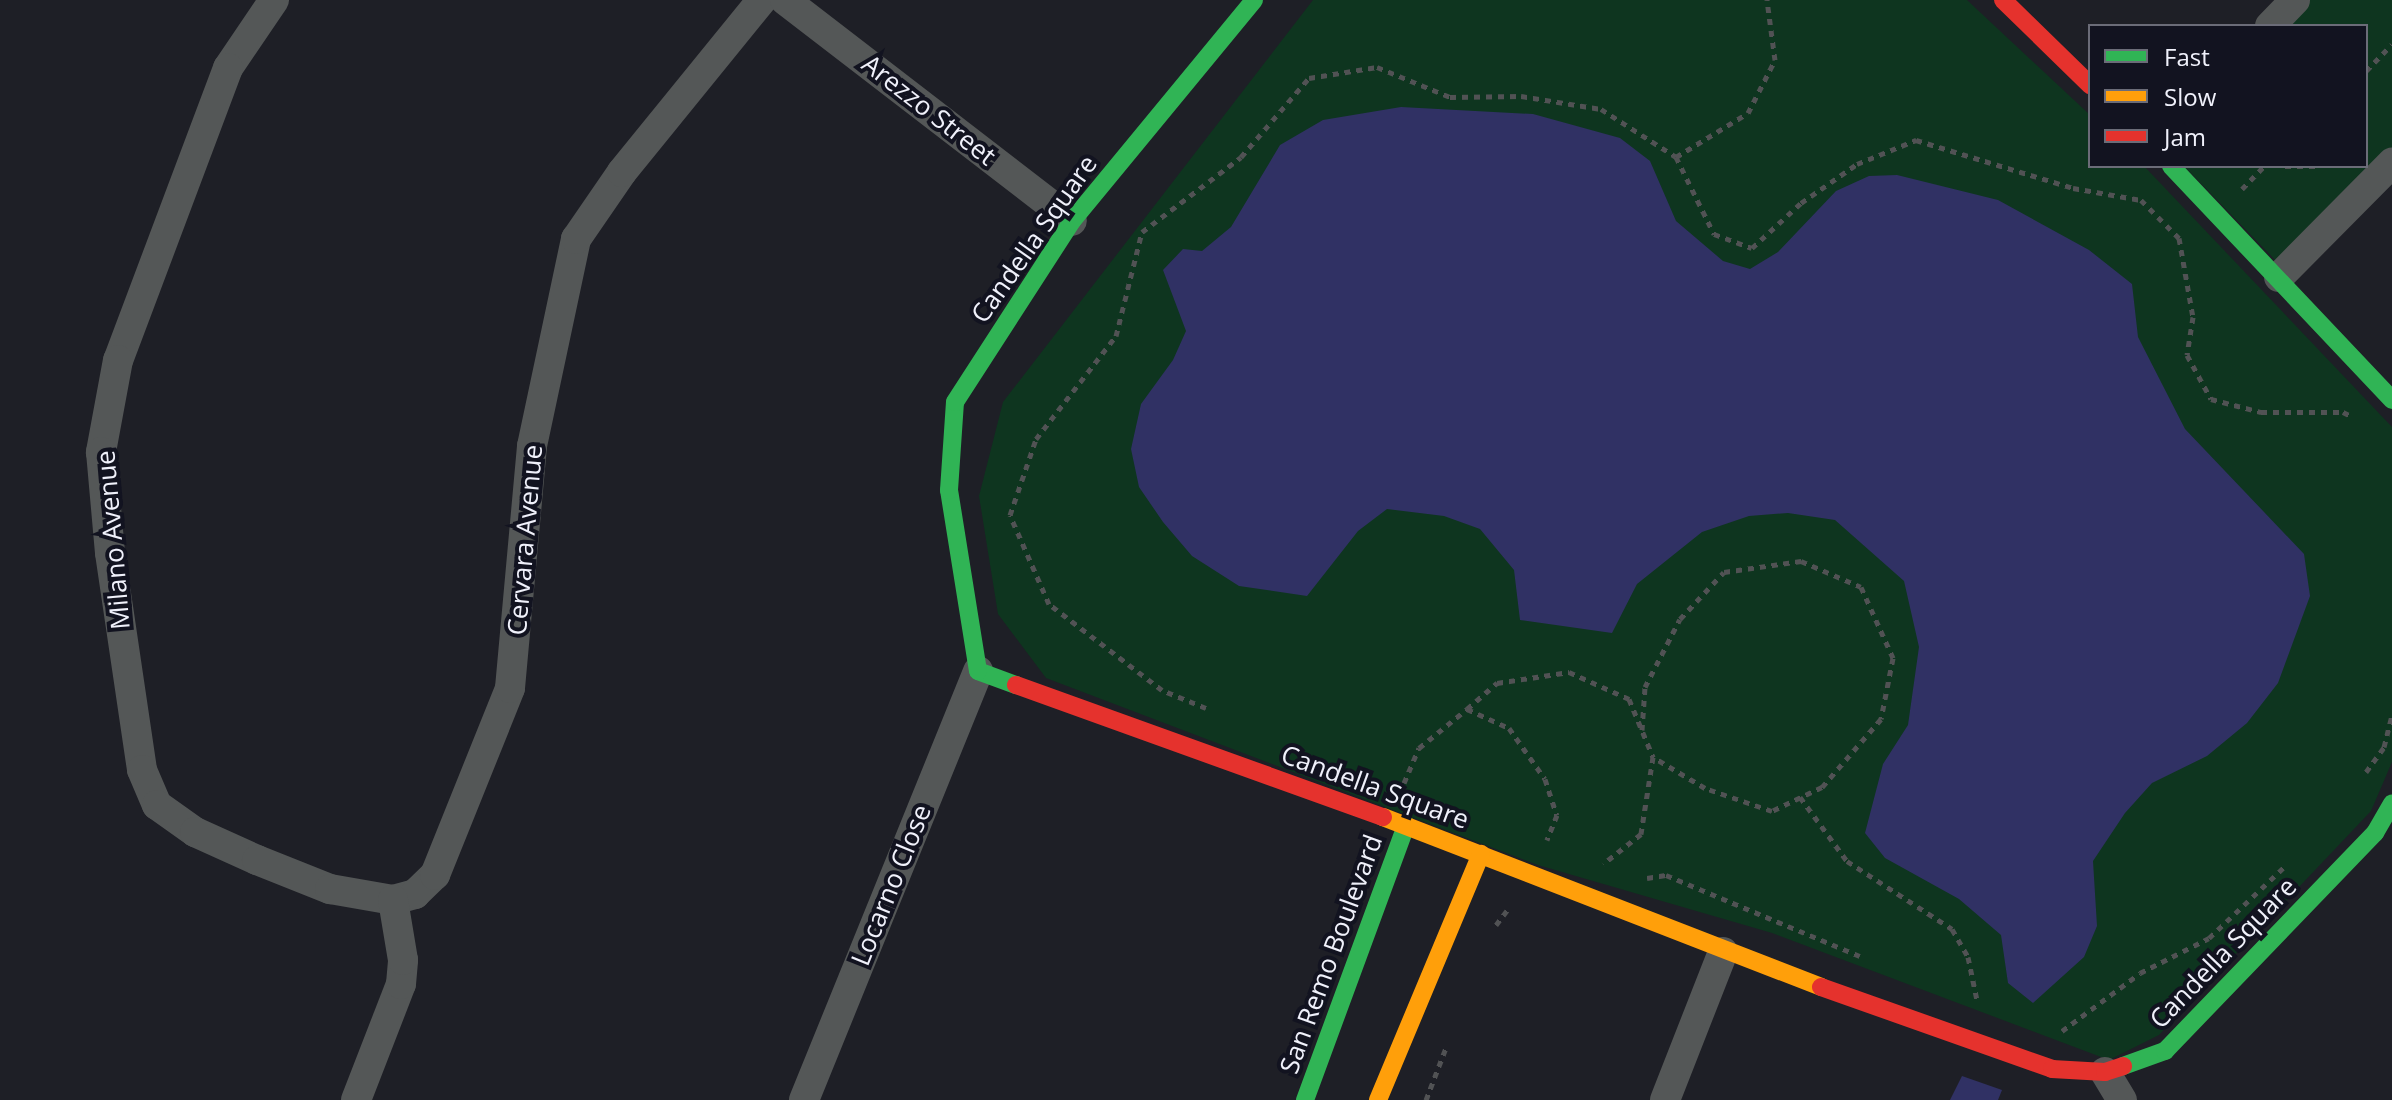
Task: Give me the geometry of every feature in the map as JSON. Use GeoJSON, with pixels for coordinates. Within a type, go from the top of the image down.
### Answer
{"type":"FeatureCollection","features":[{"type":"Feature","properties":{"kind":"street","name":"Milano Avenue"},"geometry":{"type":"LineString","coordinates":[[274,0],[228,68],[118,360],[101,452],[110,553],[142,770],[157,805],[195,832],[257,860],[330,889],[393,900]]}},
{"type":"Feature","properties":{"kind":"street","name":"Cervara Avenue"},"geometry":{"type":"LineString","coordinates":[[393,900],[415,894],[435,875],[510,688],[532,446],[576,239],[605,194],[762,0]]}},
{"type":"Feature","properties":{"kind":"street","name":"Arezzo Street"},"geometry":{"type":"LineString","coordinates":[[785,0],[1072,221]]}},
{"type":"Feature","properties":{"kind":"street","name":"Candella Square"},"geometry":{"type":"LineString","coordinates":[[1254,0],[1072,221],[955,402],[949,490],[978,671],[1406,825],[1481,854],[1533,879],[1723,952],[2052,1069],[2105,1072],[2165,1051],[2384,841],[2392,803]]}},
{"type":"Feature","properties":{"kind":"street"},"geometry":{"type":"LineString","coordinates":[[2003,0],[2088,83]]}},
{"type":"Feature","properties":{"kind":"street"},"geometry":{"type":"LineString","coordinates":[[2272,24],[2295,0]]}},
{"type":"Feature","properties":{"kind":"street"},"geometry":{"type":"LineString","coordinates":[[2279,277],[2392,163]]}},
{"type":"Feature","properties":{"kind":"street"},"geometry":{"type":"LineString","coordinates":[[2173,168],[2392,400]]}},
{"type":"Feature","properties":{"kind":"street","name":"Locarno Close"},"geometry":{"type":"LineString","coordinates":[[804,1100],[978,671]]}},
{"type":"Feature","properties":{"kind":"street","name":"San Remo Boulevard"},"geometry":{"type":"LineString","coordinates":[[1308,1094],[1406,825]]}},
{"type":"Feature","properties":{"kind":"street"},"geometry":{"type":"LineString","coordinates":[[1378,1100],[1481,854]]}},
{"type":"Feature","properties":{"kind":"street"},"geometry":{"type":"LineString","coordinates":[[356,1100],[401,984],[403,960],[393,900]]}},
{"type":"Feature","properties":{"kind":"street"},"geometry":{"type":"LineString","coordinates":[[1665,1100],[1723,952]]}},
{"type":"Feature","properties":{"kind":"street"},"geometry":{"type":"LineString","coordinates":[[2105,1072],[2122,1100]]}},
{"type":"Feature","properties":{"kind":"street"},"geometry":{"type":"LineString","coordinates":[[1308,1094],[1332,1096]]}},
{"type":"Feature","properties":{"kind":"path"},"geometry":{"type":"LineString","coordinates":[[1676,157],[1748,113],[1775,60],[1767,0]]}},
{"type":"Feature","properties":{"kind":"path"},"geometry":{"type":"LineString","coordinates":[[2368,69],[2392,44]]}},
{"type":"Feature","properties":{"kind":"path"},"geometry":{"type":"LineString","coordinates":[[1217,712],[1162,690],[1049,604],[1010,515],[1036,439],[1116,336],[1142,232],[1241,157],[1309,78],[1377,67],[1450,97],[1521,96],[1601,109],[1676,157],[1714,234],[1752,248],[1801,203],[1857,164],[1916,140],[2073,188],[2141,200],[2179,238],[2193,317],[2187,355],[2211,399],[2261,412],[2343,412],[2355,418]]}},
{"type":"Feature","properties":{"kind":"path"},"geometry":{"type":"LineString","coordinates":[[1642,730],[1645,687],[1680,619],[1724,572],[1801,561],[1861,587],[1893,658],[1881,719],[1822,787],[1772,811],[1705,788],[1653,757]]}},
{"type":"Feature","properties":{"kind":"path"},"geometry":{"type":"LineString","coordinates":[[1398,797],[1419,748],[1497,683],[1569,672],[1629,699],[1653,757],[1641,834],[1596,870],[1607,874]]}},
{"type":"Feature","properties":{"kind":"path"},"geometry":{"type":"LineString","coordinates":[[1467,709],[1509,728],[1545,779],[1557,815],[1533,879],[1489,933]]}},
{"type":"Feature","properties":{"kind":"path"},"geometry":{"type":"LineString","coordinates":[[2358,784],[2384,747],[2392,714]]}},
{"type":"Feature","properties":{"kind":"path"},"geometry":{"type":"LineString","coordinates":[[1800,797],[1847,861],[1952,929],[1968,957],[1978,1005],[1965,999]]}},
{"type":"Feature","properties":{"kind":"path"},"geometry":{"type":"LineString","coordinates":[[2058,1034],[2140,973],[2209,938],[2287,864]]}},
{"type":"Feature","properties":{"kind":"path"},"geometry":{"type":"LineString","coordinates":[[1641,879],[1666,875],[1866,958]]}},
{"type":"Feature","properties":{"kind":"path"},"geometry":{"type":"LineString","coordinates":[[1426,1100],[1452,1030]]}},
{"type":"Feature","properties":{"kind":"green space"},"geometry":{"type":"Polygon","coordinates":[[[1313,0],[1967,0],[2088,113],[2088,168],[2146,168],[2392,427],[2392,762],[2371,811],[2159,1035],[2109,1060],[1772,933],[1538,865],[1046,678],[998,614],[979,496],[1003,402],[1313,0]]]}},
{"type":"Feature","properties":{"kind":"green space"},"geometry":{"type":"Polygon","coordinates":[[[2309,0],[2392,0],[2392,156],[2281,266],[2186,168],[2368,168],[2368,24],[2286,24],[2309,0]]]}},
{"type":"Feature","properties":{"kind":"shaded area"},"geometry":{"type":"Polygon","coordinates":[[[1401,107],[1533,114],[1620,138],[1650,161],[1676,221],[1723,261],[1750,269],[1778,252],[1836,191],[1869,176],[1897,175],[1998,200],[2089,250],[2132,284],[2138,337],[2185,429],[2304,554],[2310,596],[2278,683],[2247,723],[2207,756],[2152,783],[2125,813],[2093,861],[2097,926],[2084,957],[2033,1003],[2008,983],[2001,935],[1959,899],[1885,858],[1865,833],[1883,764],[1908,725],[1919,647],[1904,581],[1835,520],[1788,513],[1749,516],[1702,532],[1637,584],[1612,633],[1520,620],[1514,570],[1480,529],[1444,516],[1387,509],[1358,531],[1307,596],[1239,586],[1192,556],[1163,522],[1139,487],[1131,449],[1141,404],[1173,360],[1186,331],[1163,270],[1183,249],[1202,251],[1231,227],[1280,145],[1323,120],[1401,107]]]}},
{"type":"Feature","properties":{"kind":"shaded area"},"geometry":{"type":"Polygon","coordinates":[[[1962,1076],[2002,1090],[1998,1100],[1950,1100],[1962,1076]]]}},
{"type":"Feature","properties":{"kind":"traffic: fast"},"geometry":{"type":"LineString","coordinates":[[1016,685],[978,671],[949,490],[955,402],[1072,221],[1254,0]]}},
{"type":"Feature","properties":{"kind":"traffic: fast"},"geometry":{"type":"LineString","coordinates":[[2173,168],[2392,400]]}},
{"type":"Feature","properties":{"kind":"traffic: fast"},"geometry":{"type":"LineString","coordinates":[[2123,1066],[2165,1051],[2375,833],[2392,803]]}},
{"type":"Feature","properties":{"kind":"traffic: fast"},"geometry":{"type":"LineString","coordinates":[[1305,1100],[1406,825]]}},
{"type":"Feature","properties":{"kind":"traffic: slow"},"geometry":{"type":"LineString","coordinates":[[1383,817],[1821,987]]}},
{"type":"Feature","properties":{"kind":"traffic: slow"},"geometry":{"type":"LineString","coordinates":[[1378,1100],[1481,854]]}},
{"type":"Feature","properties":{"kind":"traffic: jam"},"geometry":{"type":"LineString","coordinates":[[2003,0],[2088,83]]}},
{"type":"Feature","properties":{"kind":"traffic: jam"},"geometry":{"type":"LineString","coordinates":[[1016,685],[1383,817]]}},
{"type":"Feature","properties":{"kind":"traffic: jam"},"geometry":{"type":"LineString","coordinates":[[1821,987],[2052,1069],[2105,1072],[2123,1066]]}}]}
